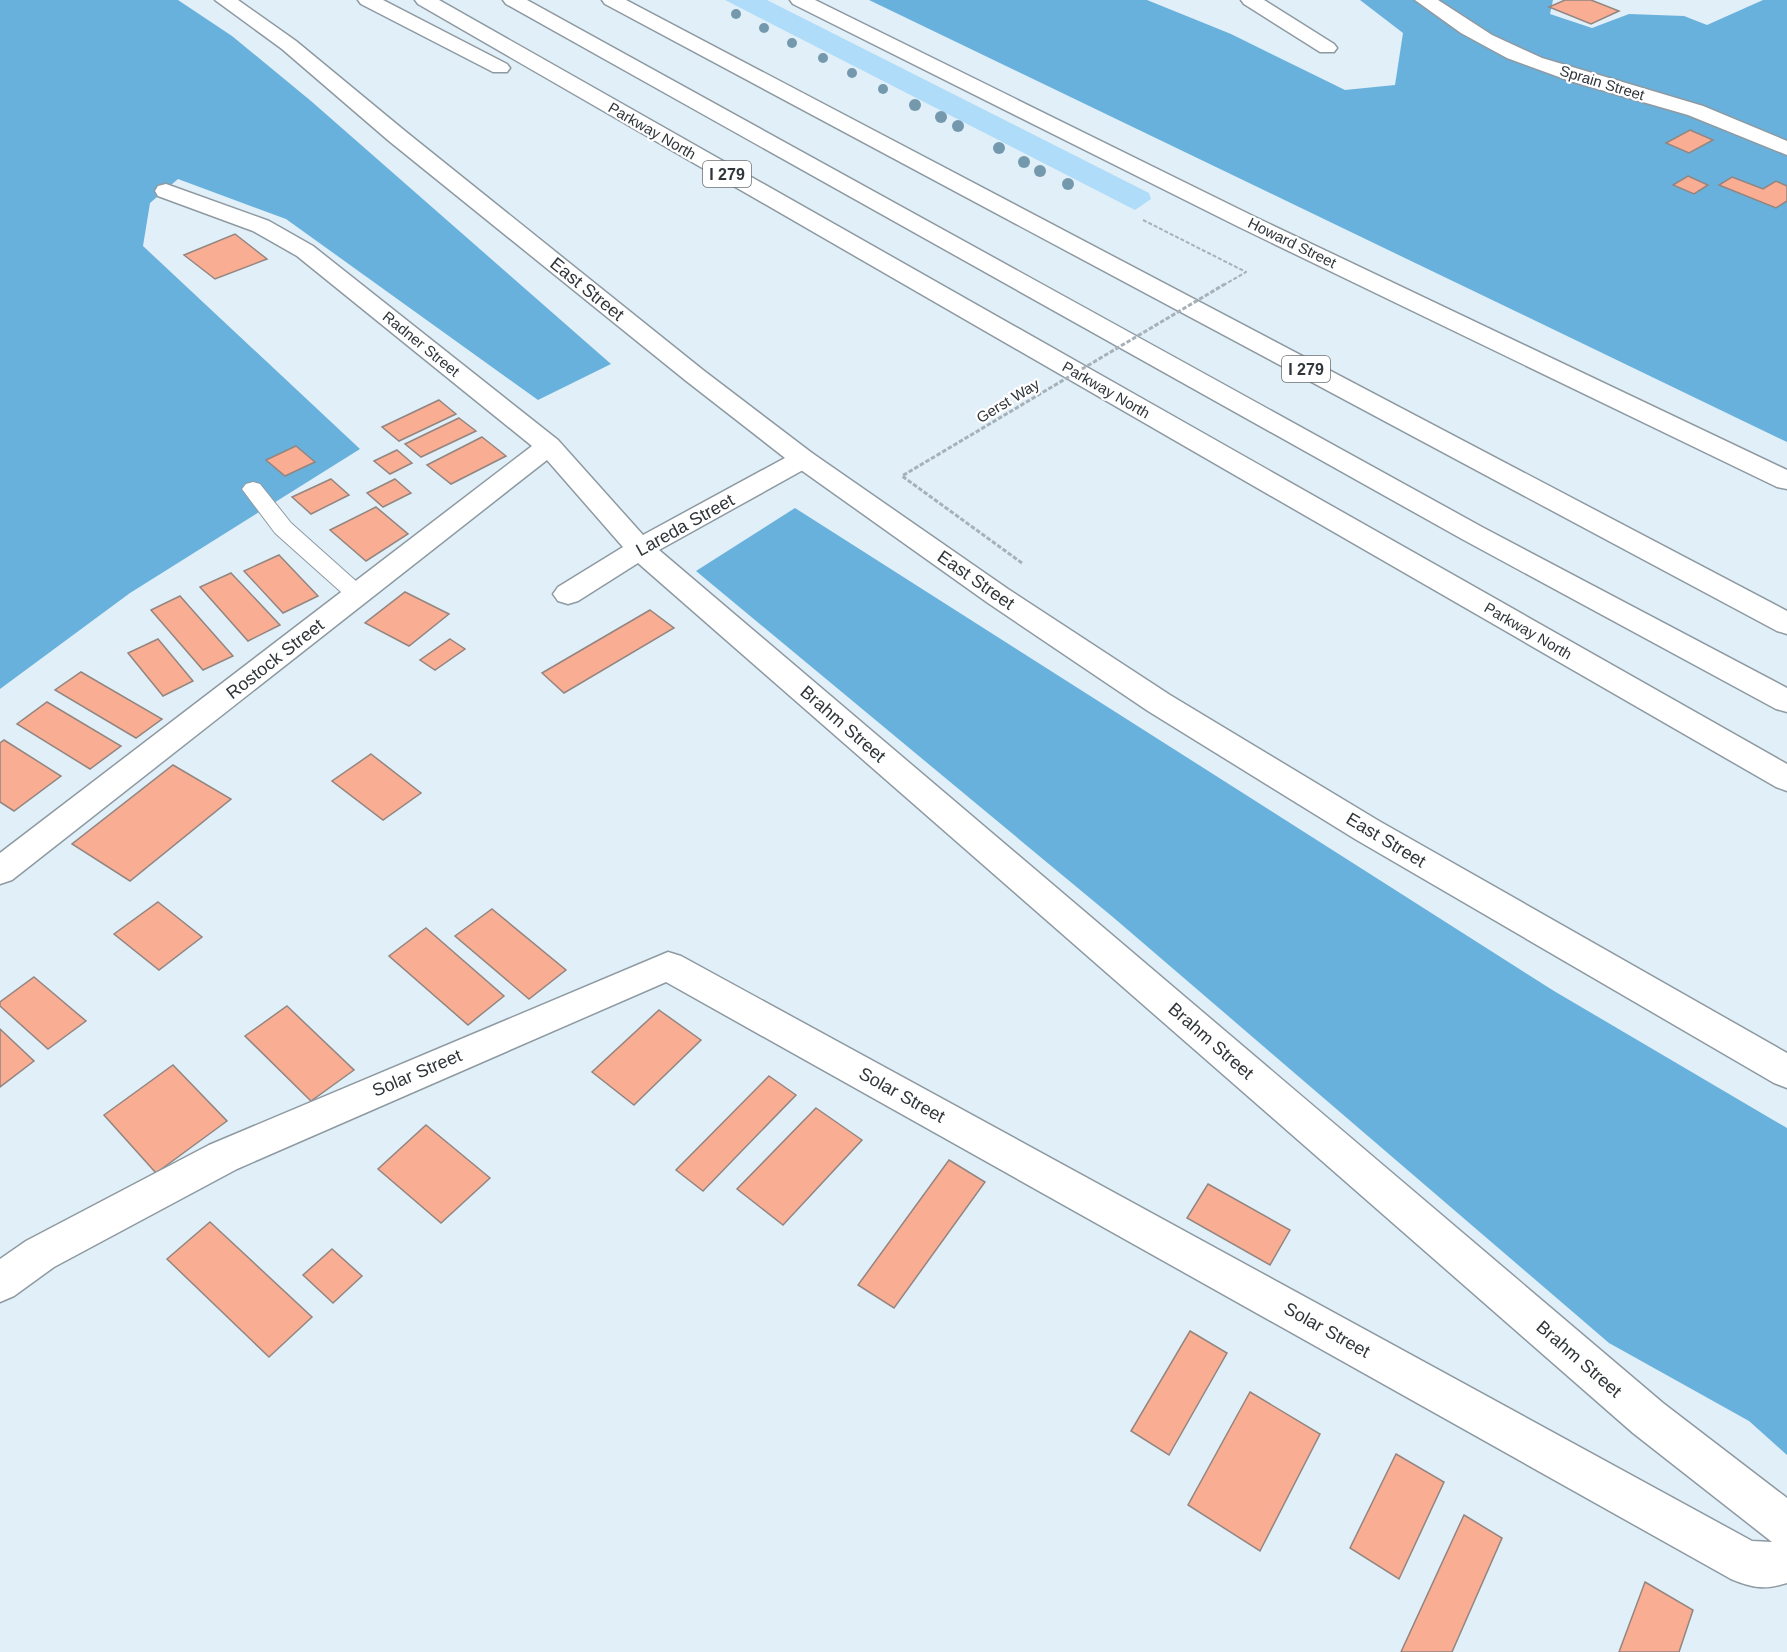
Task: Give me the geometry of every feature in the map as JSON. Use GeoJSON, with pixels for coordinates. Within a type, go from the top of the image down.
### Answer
{"type":"FeatureCollection","features":[{"type":"Feature","properties":{"kind":"main road","name":"East Street"},"geometry":{"type":"LineString","coordinates":[[225,0],[289,45],[397,136],[694,375],[803,459],[998,596],[1159,703],[1367,830],[1787,1072]]}},
{"type":"Feature","properties":{"kind":"main road"},"geometry":{"type":"LineString","coordinates":[[368,0],[1029,346]]}},
{"type":"Feature","properties":{"kind":"main road","name":"Parkway North"},"geometry":{"type":"LineString","coordinates":[[425,0],[1787,779]]}},
{"type":"Feature","properties":{"kind":"main road"},"geometry":{"type":"LineString","coordinates":[[513,0],[1472,532],[1787,701]]}},
{"type":"Feature","properties":{"kind":"main road","name":"I 279"},"geometry":{"type":"LineString","coordinates":[[612,0],[1787,624]]}},
{"type":"Feature","properties":{"kind":"main road","name":"Howard Street"},"geometry":{"type":"LineString","coordinates":[[800,0],[1247,222],[1787,481]]}},
{"type":"Feature","properties":{"kind":"main road"},"geometry":{"type":"LineString","coordinates":[[1251,0],[1327,48]]}},
{"type":"Feature","properties":{"kind":"main road","name":"Sprain Street"},"geometry":{"type":"LineString","coordinates":[[1425,0],[1494,44],[1540,64],[1594,83],[1663,100],[1725,120],[1787,149]]}},
{"type":"Feature","properties":{"kind":"main road","name":"Radner Street"},"geometry":{"type":"LineString","coordinates":[[166,190],[261,226],[305,252],[549,446],[640,549]]}},
{"type":"Feature","properties":{"kind":"main road","name":"Rostock Street"},"geometry":{"type":"LineString","coordinates":[[0,872],[549,446]]}},
{"type":"Feature","properties":{"kind":"main road","name":"Lareda Street"},"geometry":{"type":"LineString","coordinates":[[568,594],[640,549],[803,459]]}},
{"type":"Feature","properties":{"kind":"main road","name":"Brahm Street"},"geometry":{"type":"LineString","coordinates":[[640,549],[1648,1418],[1787,1526]]}},
{"type":"Feature","properties":{"kind":"main road","name":"Solar Street"},"geometry":{"type":"LineString","coordinates":[[0,1282],[40,1254],[223,1156],[669,966],[1747,1563],[1768,1566],[1787,1560]]}},
{"type":"Feature","properties":{"kind":"lane"},"geometry":{"type":"LineString","coordinates":[[253,489],[283,528],[358,595]]}},
{"type":"Feature","properties":{"kind":"path","name":"Gerst Way"},"geometry":{"type":"LineString","coordinates":[[1022,563],[902,476],[1246,273],[1143,220]]}},
{"type":"Feature","properties":{"kind":"shaded area"},"geometry":{"type":"Polygon","coordinates":[[[0,0],[178,0],[232,36],[311,101],[611,364],[538,400],[286,219],[178,179],[150,203],[143,246],[360,449],[130,593],[0,689],[0,0]]]}},
{"type":"Feature","properties":{"kind":"shaded area"},"geometry":{"type":"Polygon","coordinates":[[[725,0],[767,0],[1149,193],[1151,199],[1135,210],[725,0]]]}},
{"type":"Feature","properties":{"kind":"shaded area"},"geometry":{"type":"Polygon","coordinates":[[[869,0],[1147,0],[1231,34],[1345,90],[1395,85],[1403,33],[1360,0],[1553,0],[1550,14],[1592,28],[1629,14],[1684,16],[1707,25],[1763,0],[1787,0],[1787,442],[869,0]]]}},
{"type":"Feature","properties":{"kind":"shaded area"},"geometry":{"type":"Polygon","coordinates":[[[795,508],[1554,991],[1787,1128],[1787,1455],[1749,1421],[1609,1343],[1114,918],[696,571],[795,508]]]}},
{"type":"Feature","properties":{"kind":"building"},"geometry":{"type":"Polygon","coordinates":[[[1565,0],[1591,0],[1619,11],[1591,24],[1549,7],[1565,0]]]}},
{"type":"Feature","properties":{"kind":"building"},"geometry":{"type":"Polygon","coordinates":[[[1690,130],[1713,140],[1689,153],[1666,143],[1690,130]]]}},
{"type":"Feature","properties":{"kind":"building"},"geometry":{"type":"Polygon","coordinates":[[[1688,176],[1708,185],[1694,194],[1673,185],[1688,176]]]}},
{"type":"Feature","properties":{"kind":"building"},"geometry":{"type":"Polygon","coordinates":[[[1732,177],[1763,189],[1776,181],[1787,186],[1787,201],[1776,208],[1719,185],[1732,177]]]}},
{"type":"Feature","properties":{"kind":"building"},"geometry":{"type":"Polygon","coordinates":[[[235,234],[267,259],[215,279],[184,255],[235,234]]]}},
{"type":"Feature","properties":{"kind":"building"},"geometry":{"type":"Polygon","coordinates":[[[439,400],[456,414],[399,441],[382,427],[439,400]]]}},
{"type":"Feature","properties":{"kind":"building"},"geometry":{"type":"Polygon","coordinates":[[[459,418],[476,431],[421,457],[405,444],[459,418]]]}},
{"type":"Feature","properties":{"kind":"building"},"geometry":{"type":"Polygon","coordinates":[[[482,437],[506,456],[451,484],[427,465],[482,437]]]}},
{"type":"Feature","properties":{"kind":"building"},"geometry":{"type":"Polygon","coordinates":[[[296,446],[315,462],[285,476],[266,460],[296,446]]]}},
{"type":"Feature","properties":{"kind":"building"},"geometry":{"type":"Polygon","coordinates":[[[397,450],[412,463],[390,474],[374,461],[397,450]]]}},
{"type":"Feature","properties":{"kind":"building"},"geometry":{"type":"Polygon","coordinates":[[[331,479],[349,495],[311,514],[292,497],[331,479]]]}},
{"type":"Feature","properties":{"kind":"building"},"geometry":{"type":"Polygon","coordinates":[[[395,479],[411,493],[383,507],[367,493],[395,479]]]}},
{"type":"Feature","properties":{"kind":"building"},"geometry":{"type":"Polygon","coordinates":[[[376,507],[408,534],[366,561],[330,530],[376,507]]]}},
{"type":"Feature","properties":{"kind":"building"},"geometry":{"type":"Polygon","coordinates":[[[279,555],[318,596],[283,613],[244,571],[279,555]]]}},
{"type":"Feature","properties":{"kind":"building"},"geometry":{"type":"Polygon","coordinates":[[[231,573],[280,625],[248,641],[200,587],[231,573]]]}},
{"type":"Feature","properties":{"kind":"building"},"geometry":{"type":"Polygon","coordinates":[[[405,592],[449,614],[409,646],[365,623],[405,592]]]}},
{"type":"Feature","properties":{"kind":"building"},"geometry":{"type":"Polygon","coordinates":[[[180,596],[233,656],[203,670],[151,610],[180,596]]]}},
{"type":"Feature","properties":{"kind":"building"},"geometry":{"type":"Polygon","coordinates":[[[650,610],[674,628],[564,693],[542,673],[650,610]]]}},
{"type":"Feature","properties":{"kind":"building"},"geometry":{"type":"Polygon","coordinates":[[[158,639],[193,681],[163,696],[128,653],[158,639]]]}},
{"type":"Feature","properties":{"kind":"building"},"geometry":{"type":"Polygon","coordinates":[[[450,639],[465,649],[435,670],[420,660],[450,639]]]}},
{"type":"Feature","properties":{"kind":"building"},"geometry":{"type":"Polygon","coordinates":[[[81,672],[162,719],[136,738],[55,690],[81,672]]]}},
{"type":"Feature","properties":{"kind":"building"},"geometry":{"type":"Polygon","coordinates":[[[47,702],[121,746],[90,769],[17,724],[47,702]]]}},
{"type":"Feature","properties":{"kind":"building"},"geometry":{"type":"Polygon","coordinates":[[[4,740],[61,776],[14,811],[0,802],[0,743],[4,740]]]}},
{"type":"Feature","properties":{"kind":"building"},"geometry":{"type":"Polygon","coordinates":[[[371,754],[421,793],[383,820],[332,781],[371,754]]]}},
{"type":"Feature","properties":{"kind":"building"},"geometry":{"type":"Polygon","coordinates":[[[173,765],[231,799],[130,881],[72,844],[173,765]]]}},
{"type":"Feature","properties":{"kind":"building"},"geometry":{"type":"Polygon","coordinates":[[[158,902],[202,937],[159,970],[114,934],[158,902]]]}},
{"type":"Feature","properties":{"kind":"building"},"geometry":{"type":"Polygon","coordinates":[[[492,909],[566,970],[529,999],[455,936],[492,909]]]}},
{"type":"Feature","properties":{"kind":"building"},"geometry":{"type":"Polygon","coordinates":[[[426,928],[504,996],[468,1025],[389,956],[426,928]]]}},
{"type":"Feature","properties":{"kind":"building"},"geometry":{"type":"Polygon","coordinates":[[[34,977],[86,1021],[48,1049],[0,1006],[0,1002],[34,977]]]}},
{"type":"Feature","properties":{"kind":"building"},"geometry":{"type":"Polygon","coordinates":[[[287,1006],[354,1070],[311,1101],[245,1036],[287,1006]]]}},
{"type":"Feature","properties":{"kind":"building"},"geometry":{"type":"Polygon","coordinates":[[[659,1010],[701,1040],[634,1105],[592,1072],[659,1010]]]}},
{"type":"Feature","properties":{"kind":"building"},"geometry":{"type":"Polygon","coordinates":[[[0,1029],[34,1061],[0,1087],[0,1029]]]}},
{"type":"Feature","properties":{"kind":"building"},"geometry":{"type":"Polygon","coordinates":[[[173,1065],[227,1121],[156,1173],[104,1115],[173,1065]]]}},
{"type":"Feature","properties":{"kind":"building"},"geometry":{"type":"Polygon","coordinates":[[[769,1076],[796,1095],[703,1191],[676,1170],[769,1076]]]}},
{"type":"Feature","properties":{"kind":"building"},"geometry":{"type":"Polygon","coordinates":[[[816,1108],[862,1140],[783,1225],[737,1189],[816,1108]]]}},
{"type":"Feature","properties":{"kind":"building"},"geometry":{"type":"Polygon","coordinates":[[[426,1125],[490,1178],[441,1223],[378,1169],[426,1125]]]}},
{"type":"Feature","properties":{"kind":"building"},"geometry":{"type":"Polygon","coordinates":[[[949,1160],[985,1182],[894,1308],[858,1285],[949,1160]]]}},
{"type":"Feature","properties":{"kind":"building"},"geometry":{"type":"Polygon","coordinates":[[[1208,1184],[1290,1230],[1270,1265],[1187,1218],[1208,1184]]]}},
{"type":"Feature","properties":{"kind":"building"},"geometry":{"type":"Polygon","coordinates":[[[210,1222],[312,1317],[269,1357],[167,1259],[210,1222]]]}},
{"type":"Feature","properties":{"kind":"building"},"geometry":{"type":"Polygon","coordinates":[[[332,1249],[362,1276],[333,1303],[303,1275],[332,1249]]]}},
{"type":"Feature","properties":{"kind":"building"},"geometry":{"type":"Polygon","coordinates":[[[1190,1331],[1227,1353],[1169,1455],[1131,1431],[1190,1331]]]}},
{"type":"Feature","properties":{"kind":"building"},"geometry":{"type":"Polygon","coordinates":[[[1250,1392],[1320,1434],[1260,1551],[1188,1505],[1250,1392]]]}},
{"type":"Feature","properties":{"kind":"building"},"geometry":{"type":"Polygon","coordinates":[[[1396,1454],[1444,1482],[1399,1579],[1350,1548],[1396,1454]]]}},
{"type":"Feature","properties":{"kind":"building"},"geometry":{"type":"Polygon","coordinates":[[[1464,1515],[1502,1538],[1452,1652],[1401,1652],[1464,1515]]]}},
{"type":"Feature","properties":{"kind":"building"},"geometry":{"type":"Polygon","coordinates":[[[1645,1582],[1693,1610],[1679,1652],[1619,1652],[1645,1582]]]}}]}
